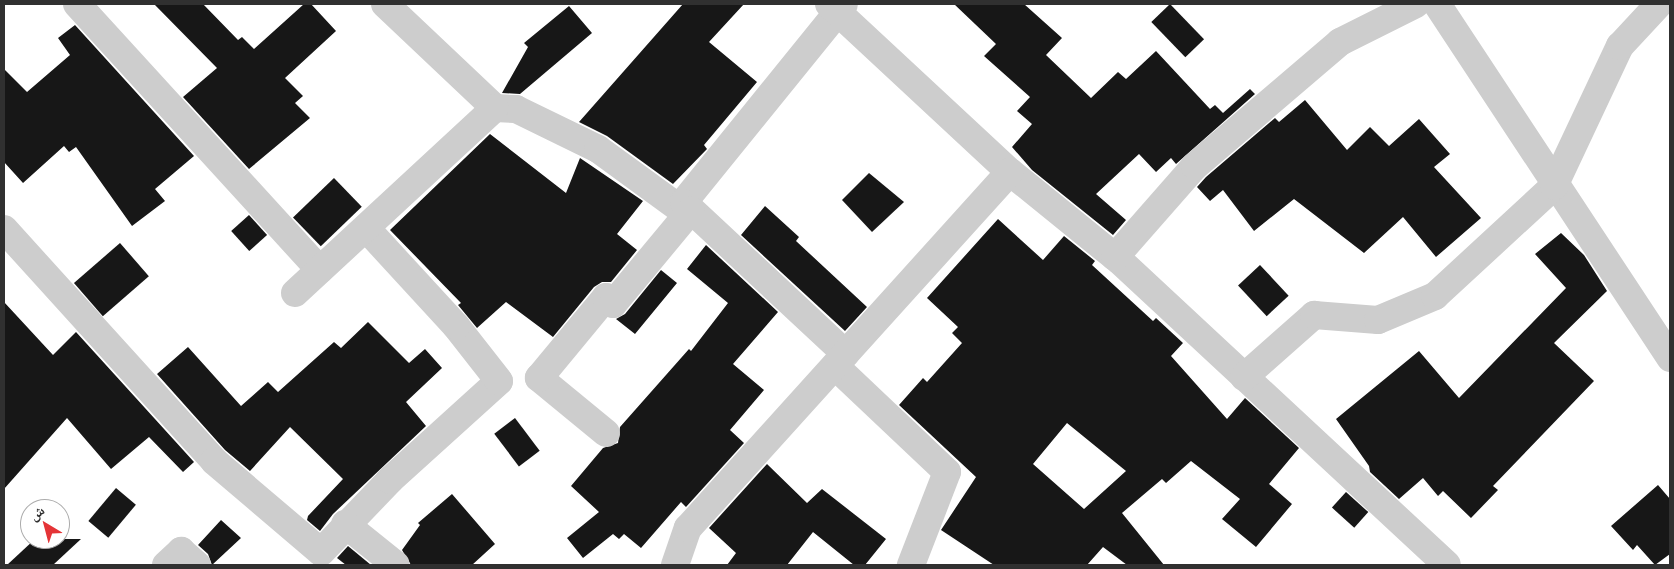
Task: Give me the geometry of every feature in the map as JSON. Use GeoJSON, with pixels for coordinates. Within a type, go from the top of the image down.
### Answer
{"type":"FeatureCollection","features":[{"type":"Feature","properties":{"kind":"street"},"geometry":{"type":"LineString","coordinates":[[77,4],[320,270]]}},
{"type":"Feature","properties":{"kind":"street"},"geometry":{"type":"LineString","coordinates":[[385,4],[495,108],[516,110],[598,149],[674,207],[688,207],[841,360],[947,472],[911,565]]}},
{"type":"Feature","properties":{"kind":"street"},"geometry":{"type":"LineString","coordinates":[[1115,257],[1195,166],[1340,42],[1416,4]]}},
{"type":"Feature","properties":{"kind":"street"},"geometry":{"type":"LineString","coordinates":[[1437,4],[1554,186],[1670,358]]}},
{"type":"Feature","properties":{"kind":"street"},"geometry":{"type":"LineString","coordinates":[[1244,377],[1314,315],[1378,320],[1436,296],[1554,186],[1620,46],[1659,4]]}},
{"type":"Feature","properties":{"kind":"street"},"geometry":{"type":"LineString","coordinates":[[606,433],[539,378],[606,297],[613,304],[688,207],[837,6],[1010,172],[1115,257],[1447,565]]}},
{"type":"Feature","properties":{"kind":"street"},"geometry":{"type":"LineString","coordinates":[[296,293],[495,108]]}},
{"type":"Feature","properties":{"kind":"street"},"geometry":{"type":"LineString","coordinates":[[675,565],[688,528],[1010,172]]}},
{"type":"Feature","properties":{"kind":"street"},"geometry":{"type":"LineString","coordinates":[[4,229],[214,461],[314,559],[346,524],[499,381],[456,326],[366,228]]}},
{"type":"Feature","properties":{"kind":"street"},"geometry":{"type":"LineString","coordinates":[[346,524],[396,565]]}},
{"type":"Feature","properties":{"kind":"street"},"geometry":{"type":"LineString","coordinates":[[166,565],[181,551],[197,565]]}},
{"type":"Feature","properties":{"kind":"building"},"geometry":{"type":"Polygon","coordinates":[[[154,4],[203,4],[238,40],[242,37],[254,49],[304,4],[311,4],[336,31],[285,78],[303,96],[295,103],[310,118],[249,169],[183,97],[217,68],[154,4]]]}},
{"type":"Feature","properties":{"kind":"building"},"geometry":{"type":"Polygon","coordinates":[[[683,4],[744,4],[709,42],[757,82],[704,145],[707,149],[673,184],[607,136],[579,122],[683,4]]]}},
{"type":"Feature","properties":{"kind":"building"},"geometry":{"type":"Polygon","coordinates":[[[954,4],[1024,4],[1062,38],[1046,55],[1091,98],[1118,72],[1126,79],[1156,51],[1210,109],[1215,105],[1223,113],[1250,89],[1255,94],[1176,164],[1171,158],[1156,172],[1139,154],[1096,194],[1126,220],[1113,235],[1032,170],[1012,147],[1032,124],[1017,111],[1030,97],[984,56],[996,44],[954,4]]]}},
{"type":"Feature","properties":{"kind":"building"},"geometry":{"type":"Polygon","coordinates":[[[1170,4],[1204,39],[1185,57],[1151,22],[1170,4]]]}},
{"type":"Feature","properties":{"kind":"building"},"geometry":{"type":"Polygon","coordinates":[[[569,6],[592,33],[520,94],[502,93],[528,47],[524,43],[569,6]]]}},
{"type":"Feature","properties":{"kind":"building"},"geometry":{"type":"Polygon","coordinates":[[[75,25],[194,156],[155,189],[165,201],[132,226],[76,147],[69,152],[64,146],[23,183],[4,162],[4,69],[27,92],[70,55],[58,38],[75,25]]]}},
{"type":"Feature","properties":{"kind":"building"},"geometry":{"type":"Polygon","coordinates":[[[1305,100],[1347,150],[1370,127],[1389,146],[1419,119],[1450,154],[1434,167],[1481,218],[1436,257],[1403,217],[1364,253],[1294,199],[1254,231],[1223,190],[1210,201],[1197,187],[1206,177],[1275,118],[1279,122],[1305,100]]]}},
{"type":"Feature","properties":{"kind":"building"},"geometry":{"type":"Polygon","coordinates":[[[490,134],[566,193],[580,158],[643,201],[617,234],[637,250],[611,282],[602,282],[594,287],[553,337],[506,302],[477,328],[458,305],[461,303],[390,230],[490,134]]]}},
{"type":"Feature","properties":{"kind":"building"},"geometry":{"type":"Polygon","coordinates":[[[869,173],[904,202],[872,232],[842,200],[869,173]]]}},
{"type":"Feature","properties":{"kind":"building"},"geometry":{"type":"Polygon","coordinates":[[[334,178],[362,207],[321,246],[293,218],[334,178]]]}},
{"type":"Feature","properties":{"kind":"building"},"geometry":{"type":"Polygon","coordinates":[[[765,206],[799,237],[796,241],[867,307],[845,331],[741,235],[765,206]]]}},
{"type":"Feature","properties":{"kind":"building"},"geometry":{"type":"Polygon","coordinates":[[[249,215],[267,235],[249,251],[231,231],[249,215]]]}},
{"type":"Feature","properties":{"kind":"building"},"geometry":{"type":"Polygon","coordinates":[[[998,219],[1043,260],[1064,236],[1095,261],[1092,265],[1153,321],[1156,318],[1183,343],[1171,356],[1227,419],[1245,398],[1299,448],[1269,484],[1292,504],[1256,547],[1222,519],[1240,499],[1191,461],[1166,483],[1162,479],[1122,513],[1164,565],[1127,565],[1103,547],[1087,565],[994,565],[941,530],[976,477],[899,405],[923,378],[927,382],[962,343],[952,333],[958,327],[927,298],[998,219]],[[1067,423],[1033,464],[1084,509],[1126,471],[1067,423]]]}},
{"type":"Feature","properties":{"kind":"building"},"geometry":{"type":"Polygon","coordinates":[[[1561,233],[1584,255],[1607,291],[1554,343],[1594,381],[1493,486],[1498,490],[1471,518],[1443,491],[1438,496],[1423,478],[1399,499],[1370,472],[1369,466],[1336,419],[1419,351],[1459,398],[1566,288],[1535,254],[1561,233]]]}},
{"type":"Feature","properties":{"kind":"building"},"geometry":{"type":"Polygon","coordinates":[[[120,243],[149,276],[103,316],[74,283],[120,243]]]}},
{"type":"Feature","properties":{"kind":"building"},"geometry":{"type":"Polygon","coordinates":[[[706,245],[778,312],[733,364],[764,390],[730,430],[744,443],[686,507],[681,502],[641,548],[624,534],[619,539],[613,534],[583,558],[567,538],[599,512],[571,486],[603,448],[618,443],[620,427],[689,349],[691,351],[728,303],[687,269],[706,245]]]}},
{"type":"Feature","properties":{"kind":"building"},"geometry":{"type":"Polygon","coordinates":[[[1260,265],[1289,296],[1267,316],[1238,285],[1260,265]]]}},
{"type":"Feature","properties":{"kind":"building"},"geometry":{"type":"Polygon","coordinates":[[[661,270],[677,283],[635,334],[616,319],[625,314],[661,270]]]}},
{"type":"Feature","properties":{"kind":"building"},"geometry":{"type":"Polygon","coordinates":[[[4,302],[53,355],[76,332],[194,462],[183,472],[149,437],[111,469],[67,418],[4,489],[4,302]]]}},
{"type":"Feature","properties":{"kind":"building"},"geometry":{"type":"Polygon","coordinates":[[[368,322],[409,363],[425,349],[442,368],[406,402],[426,426],[333,514],[320,531],[307,520],[308,516],[343,479],[290,427],[250,471],[225,450],[157,374],[188,347],[241,406],[268,382],[278,392],[334,342],[341,348],[368,322]]]}},
{"type":"Feature","properties":{"kind":"building"},"geometry":{"type":"Polygon","coordinates":[[[515,418],[540,451],[519,466],[494,434],[515,418]]]}},
{"type":"Feature","properties":{"kind":"building"},"geometry":{"type":"Polygon","coordinates":[[[767,464],[807,503],[822,489],[886,539],[865,565],[854,565],[813,532],[787,565],[727,565],[736,553],[709,528],[767,464]]]}},
{"type":"Feature","properties":{"kind":"building"},"geometry":{"type":"Polygon","coordinates":[[[1658,485],[1670,499],[1670,554],[1655,565],[1637,545],[1633,550],[1611,526],[1658,485]]]}},
{"type":"Feature","properties":{"kind":"building"},"geometry":{"type":"Polygon","coordinates":[[[116,488],[136,505],[108,538],[88,521],[116,488]]]}},
{"type":"Feature","properties":{"kind":"building"},"geometry":{"type":"Polygon","coordinates":[[[1346,492],[1368,512],[1354,528],[1332,508],[1346,492]]]}},
{"type":"Feature","properties":{"kind":"building"},"geometry":{"type":"Polygon","coordinates":[[[452,494],[495,544],[472,565],[411,565],[402,550],[420,525],[418,523],[452,494]]]}},
{"type":"Feature","properties":{"kind":"building"},"geometry":{"type":"Polygon","coordinates":[[[221,520],[241,538],[212,565],[208,554],[198,545],[221,520]]]}},
{"type":"Feature","properties":{"kind":"building"},"geometry":{"type":"Polygon","coordinates":[[[70,539],[81,539],[53,565],[7,565],[24,549],[70,549],[70,539]]]}},
{"type":"Feature","properties":{"kind":"building"},"geometry":{"type":"Polygon","coordinates":[[[348,546],[371,565],[346,565],[337,558],[348,546]]]}}]}
